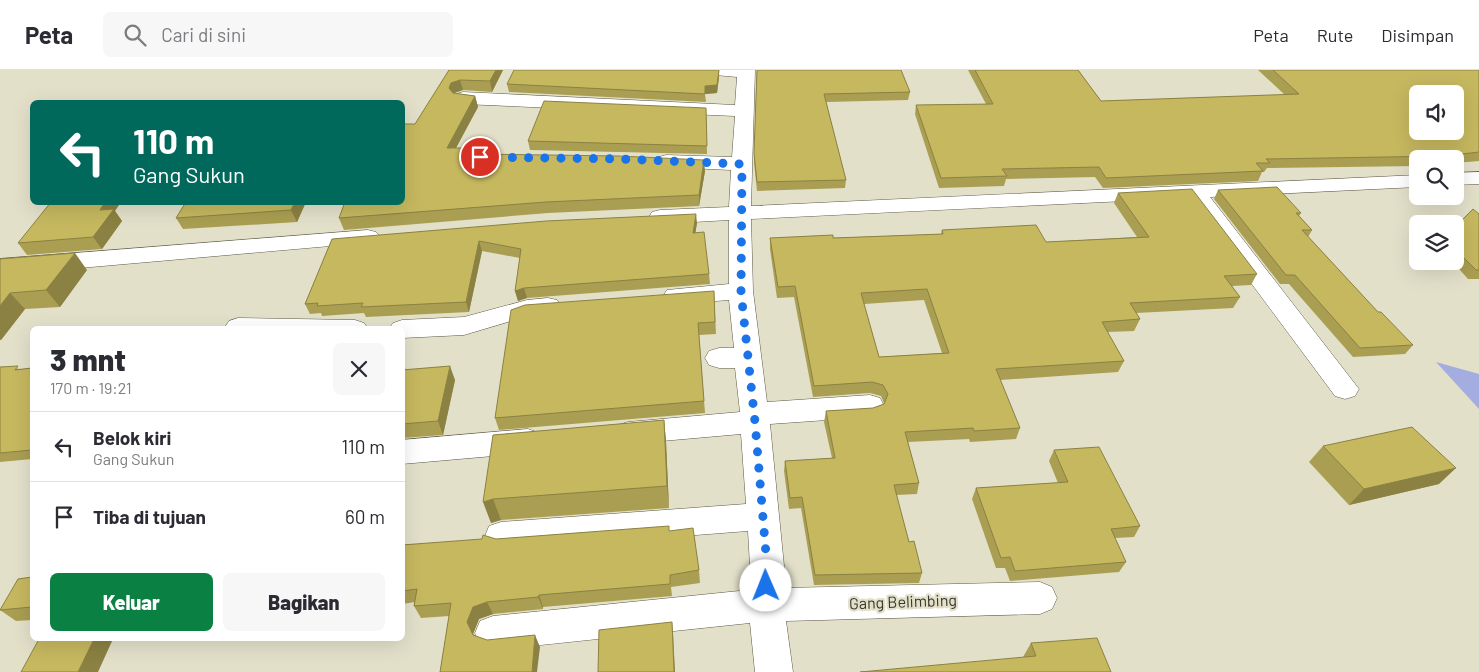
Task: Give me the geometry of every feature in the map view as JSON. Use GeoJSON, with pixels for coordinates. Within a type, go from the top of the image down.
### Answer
{"type":"FeatureCollection","features":[{"type":"Feature","properties":{"kind":"street"},"geometry":{"type":"LineString","coordinates":[[710,70],[746,71],[740,213],[741,292],[767,566],[766,605],[774,672]]}},
{"type":"Feature","properties":{"kind":"street"},"geometry":{"type":"LineString","coordinates":[[463,98],[744,111]]}},
{"type":"Feature","properties":{"kind":"street"},"geometry":{"type":"LineString","coordinates":[[648,160],[742,164]]}},
{"type":"Feature","properties":{"kind":"street"},"geometry":{"type":"LineString","coordinates":[[1464,179],[1479,178]]}},
{"type":"Feature","properties":{"kind":"street"},"geometry":{"type":"LineString","coordinates":[[635,218],[1194,190],[1409,181]]}},
{"type":"Feature","properties":{"kind":"street"},"geometry":{"type":"LineString","coordinates":[[829,185],[838,209]]}},
{"type":"Feature","properties":{"kind":"street"},"geometry":{"type":"LineString","coordinates":[[1194,190],[1345,389]]}},
{"type":"Feature","properties":{"kind":"street"},"geometry":{"type":"LineString","coordinates":[[0,267],[391,235]]}},
{"type":"Feature","properties":{"kind":"street"},"geometry":{"type":"LineString","coordinates":[[656,298],[741,292]]}},
{"type":"Feature","properties":{"kind":"street"},"geometry":{"type":"LineString","coordinates":[[405,329],[464,326],[527,308],[571,304]]}},
{"type":"Feature","properties":{"kind":"street"},"geometry":{"type":"LineString","coordinates":[[719,358],[748,358]]}},
{"type":"Feature","properties":{"kind":"street"},"geometry":{"type":"LineString","coordinates":[[602,435],[870,406]]}},
{"type":"Feature","properties":{"kind":"street"},"geometry":{"type":"LineString","coordinates":[[405,452],[552,439]]}},
{"type":"Feature","properties":{"kind":"street"},"geometry":{"type":"LineString","coordinates":[[501,536],[761,516]]}},
{"type":"Feature","properties":{"kind":"street","name":"Gang Belimbing"},"geometry":{"type":"LineString","coordinates":[[493,633],[766,605],[1040,598]]}},
{"type":"Feature","properties":{"kind":"shaded area"},"geometry":{"type":"Polygon","coordinates":[[[1436,362],[1479,374],[1479,409],[1436,362]]]}},
{"type":"Feature","properties":{"kind":"building"},"geometry":{"type":"Polygon","coordinates":[[[449,70],[496,70],[490,81],[460,80],[451,83],[449,88],[453,93],[475,96],[447,148],[466,148],[469,152],[477,154],[619,156],[704,160],[699,195],[546,202],[339,218],[344,205],[405,205],[405,124],[415,124],[449,70]]]}},
{"type":"Feature","properties":{"kind":"building"},"geometry":{"type":"Polygon","coordinates":[[[514,70],[719,70],[717,85],[705,86],[705,94],[507,84],[514,70]]]}},
{"type":"Feature","properties":{"kind":"building"},"geometry":{"type":"Polygon","coordinates":[[[757,70],[901,70],[910,92],[824,94],[846,180],[757,182],[754,153],[757,70]]]}},
{"type":"Feature","properties":{"kind":"building"},"geometry":{"type":"Polygon","coordinates":[[[975,70],[1078,70],[1101,101],[1299,94],[1273,70],[1479,70],[1479,152],[1464,154],[1464,150],[1409,150],[1409,157],[1266,159],[1270,163],[1256,163],[1263,171],[1106,178],[1099,167],[1002,169],[1007,176],[941,178],[916,105],[993,104],[975,70]]]}},
{"type":"Feature","properties":{"kind":"building"},"geometry":{"type":"Polygon","coordinates":[[[544,101],[706,108],[707,146],[528,141],[544,101]]]}},
{"type":"Feature","properties":{"kind":"building"},"geometry":{"type":"Polygon","coordinates":[[[1277,187],[1301,213],[1296,213],[1312,230],[1302,230],[1378,312],[1381,312],[1413,345],[1360,348],[1295,275],[1286,275],[1218,190],[1277,187]]]}},
{"type":"Feature","properties":{"kind":"building"},"geometry":{"type":"Polygon","coordinates":[[[1192,189],[1257,274],[1224,276],[1240,297],[1130,303],[1140,319],[1102,322],[1124,361],[996,369],[1020,428],[974,431],[973,428],[905,432],[919,483],[894,485],[909,542],[914,541],[922,573],[815,575],[802,497],[790,498],[785,461],[835,458],[826,411],[873,408],[884,404],[888,394],[883,385],[872,382],[814,386],[795,286],[778,287],[770,238],[833,235],[833,238],[943,234],[942,230],[1036,225],[1046,242],[1149,237],[1118,193],[1192,189]],[[927,289],[861,293],[879,357],[949,353],[927,289]]]}},
{"type":"Feature","properties":{"kind":"building"},"geometry":{"type":"Polygon","coordinates":[[[49,205],[103,205],[100,210],[114,209],[93,237],[18,243],[49,205]]]}},
{"type":"Feature","properties":{"kind":"building"},"geometry":{"type":"Polygon","coordinates":[[[184,205],[294,205],[291,210],[176,218],[184,205]]]}},
{"type":"Feature","properties":{"kind":"building"},"geometry":{"type":"Polygon","coordinates":[[[1473,209],[1479,214],[1479,270],[1476,270],[1464,258],[1464,218],[1473,209]]]}},
{"type":"Feature","properties":{"kind":"building"},"geometry":{"type":"Polygon","coordinates":[[[696,214],[693,233],[704,232],[709,274],[524,288],[515,291],[521,249],[479,241],[466,302],[361,307],[363,303],[317,306],[318,303],[305,304],[332,239],[546,221],[696,214]]]}},
{"type":"Feature","properties":{"kind":"building"},"geometry":{"type":"Polygon","coordinates":[[[75,253],[46,290],[10,293],[0,306],[0,259],[75,253]]]}},
{"type":"Feature","properties":{"kind":"building"},"geometry":{"type":"Polygon","coordinates":[[[714,291],[715,322],[698,323],[704,401],[495,418],[511,310],[525,305],[714,291]]]}},
{"type":"Feature","properties":{"kind":"building"},"geometry":{"type":"Polygon","coordinates":[[[18,366],[15,370],[30,368],[30,450],[0,453],[0,367],[18,366]]]}},
{"type":"Feature","properties":{"kind":"building"},"geometry":{"type":"Polygon","coordinates":[[[450,366],[438,421],[405,424],[405,370],[450,366]]]}},
{"type":"Feature","properties":{"kind":"building"},"geometry":{"type":"Polygon","coordinates":[[[664,420],[667,486],[493,499],[483,502],[493,435],[664,420]]]}},
{"type":"Feature","properties":{"kind":"building"},"geometry":{"type":"Polygon","coordinates":[[[1412,427],[1456,468],[1364,489],[1323,446],[1412,427]]]}},
{"type":"Feature","properties":{"kind":"building"},"geometry":{"type":"Polygon","coordinates":[[[1099,447],[1140,526],[1111,529],[1126,562],[1015,571],[1010,557],[1001,558],[976,488],[1068,482],[1054,450],[1099,447]]]}},
{"type":"Feature","properties":{"kind":"building"},"geometry":{"type":"Polygon","coordinates":[[[669,526],[669,531],[693,528],[699,570],[670,575],[670,584],[539,595],[538,597],[487,602],[473,607],[467,622],[473,635],[487,640],[535,635],[532,672],[440,672],[451,603],[414,606],[417,589],[405,591],[405,545],[482,539],[483,535],[496,539],[669,526]]]}},
{"type":"Feature","properties":{"kind":"building"},"geometry":{"type":"Polygon","coordinates":[[[30,577],[30,607],[0,610],[18,579],[30,577]]]}},
{"type":"Feature","properties":{"kind":"building"},"geometry":{"type":"Polygon","coordinates":[[[672,622],[674,672],[598,672],[599,630],[672,622]]]}},
{"type":"Feature","properties":{"kind":"building"},"geometry":{"type":"Polygon","coordinates":[[[1097,638],[1111,672],[860,672],[1036,656],[1031,643],[1097,638]]]}},
{"type":"Feature","properties":{"kind":"building"},"geometry":{"type":"Polygon","coordinates":[[[38,641],[93,641],[78,672],[21,672],[38,641]]]}},
{"type":"Feature","properties":{"kind":"route"},"geometry":{"type":"LineString","coordinates":[[480,157],[620,159],[742,164],[740,213],[741,292],[755,422],[761,516],[767,566],[766,586]]}}]}
